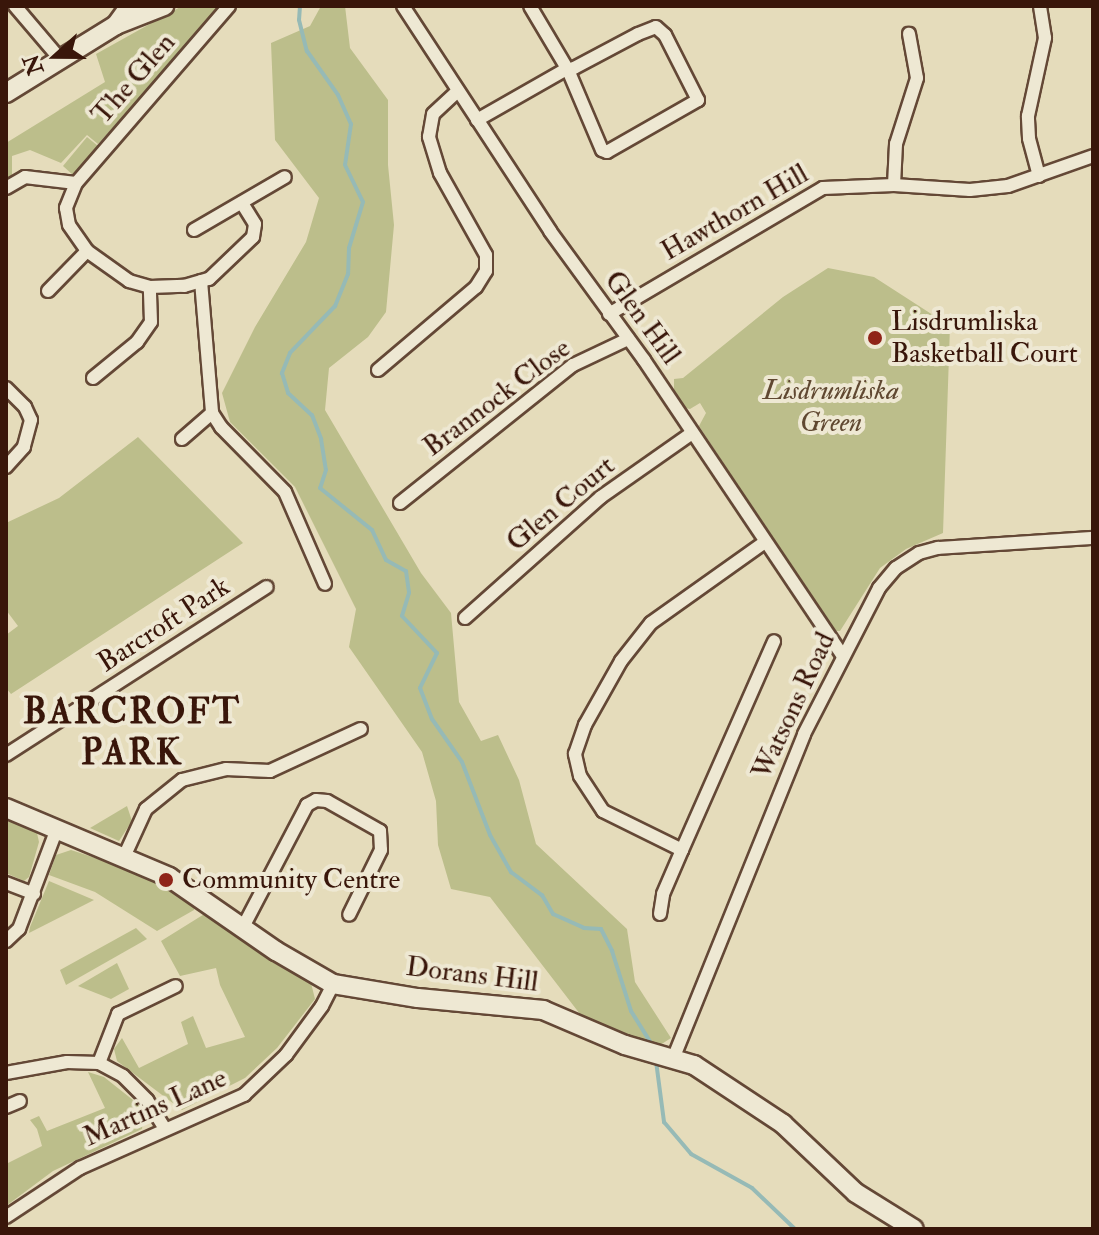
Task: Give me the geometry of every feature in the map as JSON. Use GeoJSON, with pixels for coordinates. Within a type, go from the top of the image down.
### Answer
{"type":"FeatureCollection","features":[{"type":"Feature","properties":{"kind":"street"},"geometry":{"type":"LineString","coordinates":[[15,6],[61,60]]}},
{"type":"Feature","properties":{"kind":"street"},"geometry":{"type":"LineString","coordinates":[[116,25],[130,6]]}},
{"type":"Feature","properties":{"kind":"street"},"geometry":{"type":"LineString","coordinates":[[6,93],[116,25],[164,6]]}},
{"type":"Feature","properties":{"kind":"street","name":"The Glen"},"geometry":{"type":"LineString","coordinates":[[229,6],[76,183],[66,208],[69,225],[87,251],[129,281],[150,287],[184,286],[209,279],[253,237],[255,224],[242,203]]}},
{"type":"Feature","properties":{"kind":"street","name":"Glen Hill"},"geometry":{"type":"LineString","coordinates":[[403,6],[477,120],[843,656]]}},
{"type":"Feature","properties":{"kind":"street"},"geometry":{"type":"LineString","coordinates":[[477,120],[568,70],[656,27],[665,35],[698,100],[607,152],[602,150],[568,70],[530,6]]}},
{"type":"Feature","properties":{"kind":"street"},"geometry":{"type":"LineString","coordinates":[[1039,176],[1029,138],[1028,116],[1045,38],[1040,6]]}},
{"type":"Feature","properties":{"kind":"street"},"geometry":{"type":"LineString","coordinates":[[894,185],[896,144],[917,78],[909,34]]}},
{"type":"Feature","properties":{"kind":"street"},"geometry":{"type":"LineString","coordinates":[[378,370],[476,287],[486,271],[486,255],[440,173],[429,137],[433,114],[458,91]]}},
{"type":"Feature","properties":{"kind":"street","name":"Hawthorn Hill"},"geometry":{"type":"LineString","coordinates":[[609,314],[823,188],[894,185],[970,190],[1008,186],[1093,156]]}},
{"type":"Feature","properties":{"kind":"street"},"geometry":{"type":"LineString","coordinates":[[6,188],[25,177],[76,183]]}},
{"type":"Feature","properties":{"kind":"street"},"geometry":{"type":"LineString","coordinates":[[194,230],[285,177]]}},
{"type":"Feature","properties":{"kind":"street"},"geometry":{"type":"LineString","coordinates":[[48,291],[87,251]]}},
{"type":"Feature","properties":{"kind":"street"},"geometry":{"type":"LineString","coordinates":[[201,281],[212,413],[221,427],[285,492],[325,584]]}},
{"type":"Feature","properties":{"kind":"street"},"geometry":{"type":"LineString","coordinates":[[93,378],[137,342],[151,322],[150,287]]}},
{"type":"Feature","properties":{"kind":"street","name":"Brannock Close"},"geometry":{"type":"LineString","coordinates":[[400,503],[573,365],[628,339]]}},
{"type":"Feature","properties":{"kind":"street"},"geometry":{"type":"LineString","coordinates":[[6,388],[25,407],[31,420],[24,447],[6,467]]}},
{"type":"Feature","properties":{"kind":"street"},"geometry":{"type":"LineString","coordinates":[[182,439],[212,413]]}},
{"type":"Feature","properties":{"kind":"street","name":"Glen Court"},"geometry":{"type":"LineString","coordinates":[[465,618],[601,497],[692,433]]}},
{"type":"Feature","properties":{"kind":"street","name":"Watsons Road"},"geometry":{"type":"LineString","coordinates":[[660,1056],[804,734],[879,588],[896,568],[919,553],[938,548],[1093,538]]}},
{"type":"Feature","properties":{"kind":"street"},"geometry":{"type":"LineString","coordinates":[[682,850],[603,811],[580,776],[575,754],[602,694],[626,653],[651,623],[765,542]]}},
{"type":"Feature","properties":{"kind":"street","name":"Barcroft Park"},"geometry":{"type":"LineString","coordinates":[[6,755],[267,587]]}},
{"type":"Feature","properties":{"kind":"street"},"geometry":{"type":"LineString","coordinates":[[660,914],[663,894],[774,641]]}},
{"type":"Feature","properties":{"kind":"street"},"geometry":{"type":"LineString","coordinates":[[124,857],[146,809],[182,780],[226,769],[270,771],[361,729]]}},
{"type":"Feature","properties":{"kind":"street"},"geometry":{"type":"LineString","coordinates":[[242,929],[307,805],[316,800],[327,801],[380,831],[381,850],[349,915]]}},
{"type":"Feature","properties":{"kind":"street","name":"Dorans Hill"},"geometry":{"type":"LineString","coordinates":[[6,808],[184,885],[242,929],[333,984],[418,998],[543,1010],[660,1056],[694,1065],[795,1133],[856,1193],[914,1229]]}},
{"type":"Feature","properties":{"kind":"street"},"geometry":{"type":"LineString","coordinates":[[6,941],[19,929],[56,831]]}},
{"type":"Feature","properties":{"kind":"street"},"geometry":{"type":"LineString","coordinates":[[6,883],[34,894]]}},
{"type":"Feature","properties":{"kind":"street","name":"Martins Lane"},"geometry":{"type":"LineString","coordinates":[[6,1217],[80,1168],[244,1095],[262,1079],[322,1006],[333,984]]}},
{"type":"Feature","properties":{"kind":"street"},"geometry":{"type":"LineString","coordinates":[[99,1063],[118,1014],[176,986]]}},
{"type":"Feature","properties":{"kind":"street"},"geometry":{"type":"LineString","coordinates":[[6,1073],[67,1062],[99,1063],[123,1076],[147,1100],[165,1129]]}},
{"type":"Feature","properties":{"kind":"street"},"geometry":{"type":"LineString","coordinates":[[6,1107],[20,1101]]}},
{"type":"Feature","properties":{"kind":"green space"},"geometry":{"type":"Polygon","coordinates":[[[182,6],[223,6],[98,144],[87,135],[61,163],[30,150],[12,156],[12,177],[6,181],[6,143],[105,82],[96,54],[182,6]]]}},
{"type":"Feature","properties":{"kind":"green space"},"geometry":{"type":"Polygon","coordinates":[[[321,6],[345,6],[350,48],[388,100],[388,165],[394,225],[386,312],[368,337],[329,368],[325,410],[421,573],[451,613],[459,702],[481,741],[498,735],[519,780],[536,844],[627,929],[635,982],[671,1038],[657,1047],[641,1044],[583,1018],[490,897],[451,889],[438,845],[436,801],[422,752],[349,647],[356,609],[295,487],[230,422],[222,393],[255,327],[306,242],[319,198],[275,140],[271,43],[310,26],[321,6]]]}},
{"type":"Feature","properties":{"kind":"green space"},"geometry":{"type":"Polygon","coordinates":[[[87,137],[98,146],[73,175],[63,166],[87,137]]]}},
{"type":"Feature","properties":{"kind":"green space","name":"Lisdrumliska Green"},"geometry":{"type":"Polygon","coordinates":[[[828,268],[874,277],[950,326],[943,533],[906,549],[880,568],[840,631],[833,631],[699,426],[706,413],[700,403],[690,409],[685,408],[674,390],[674,379],[683,378],[783,297],[828,268]]]}},
{"type":"Feature","properties":{"kind":"green space"},"geometry":{"type":"Polygon","coordinates":[[[138,437],[243,543],[11,694],[6,688],[6,635],[18,626],[6,610],[6,523],[59,498],[138,437]]]}},
{"type":"Feature","properties":{"kind":"green space"},"geometry":{"type":"Polygon","coordinates":[[[127,806],[132,821],[119,841],[90,828],[127,806]]]}},
{"type":"Feature","properties":{"kind":"green space"},"geometry":{"type":"Polygon","coordinates":[[[11,820],[37,833],[39,842],[29,877],[24,881],[6,873],[6,823],[11,820]]]}},
{"type":"Feature","properties":{"kind":"green space"},"geometry":{"type":"Polygon","coordinates":[[[71,850],[123,867],[165,886],[195,906],[194,910],[157,931],[95,892],[49,875],[56,855],[71,850]]]}},
{"type":"Feature","properties":{"kind":"green space"},"geometry":{"type":"Polygon","coordinates":[[[49,881],[94,900],[29,933],[30,927],[49,881]]]}},
{"type":"Feature","properties":{"kind":"green space"},"geometry":{"type":"Polygon","coordinates":[[[206,913],[270,961],[311,983],[315,999],[277,1048],[245,1078],[182,1110],[117,1061],[114,1049],[122,1038],[139,1068],[188,1044],[181,1022],[193,1016],[206,1048],[245,1037],[220,985],[216,968],[180,976],[161,941],[206,913]]]}},
{"type":"Feature","properties":{"kind":"green space"},"geometry":{"type":"Polygon","coordinates":[[[136,928],[147,939],[66,985],[60,970],[136,928]]]}},
{"type":"Feature","properties":{"kind":"green space"},"geometry":{"type":"Polygon","coordinates":[[[117,963],[129,989],[111,999],[78,986],[117,963]]]}},
{"type":"Feature","properties":{"kind":"green space"},"geometry":{"type":"Polygon","coordinates":[[[88,1072],[104,1077],[138,1104],[144,1113],[142,1129],[53,1171],[6,1206],[6,1164],[42,1146],[37,1129],[30,1120],[39,1116],[47,1131],[105,1108],[88,1072]]]}},
{"type":"Feature","properties":{"kind":"waterway"},"geometry":{"type":"LineString","coordinates":[[300,6],[299,20],[307,51],[338,95],[351,124],[345,165],[363,202],[349,248],[348,274],[335,306],[290,353],[282,373],[288,393],[312,415],[321,439],[326,470],[320,488],[372,530],[386,560],[406,571],[409,593],[402,616],[437,653],[420,688],[432,719],[462,762],[490,835],[511,872],[542,895],[553,914],[584,928],[601,929],[612,951],[631,1011],[654,1048]]}},
{"type":"Feature","properties":{"kind":"waterway"},"geometry":{"type":"LineString","coordinates":[[656,1061],[664,1122],[691,1154],[752,1188],[795,1229]]}},
{"type":"Feature","properties":{"kind":"waterway"},"geometry":{"type":"LineString","coordinates":[[811,1229],[847,1229]]}},
{"type":"Feature","properties":{"kind":"place","name":"Lisdrumliska Basketball Court"},"geometry":{"type":"Point","coordinates":[875,338]}},
{"type":"Feature","properties":{"kind":"place","name":"Community Centre"},"geometry":{"type":"Point","coordinates":[166,880]}},
{"type":"Feature","properties":{"kind":"district","name":"BARCROFT PARK"},"geometry":{"type":"Point","coordinates":[132,732]}}]}
